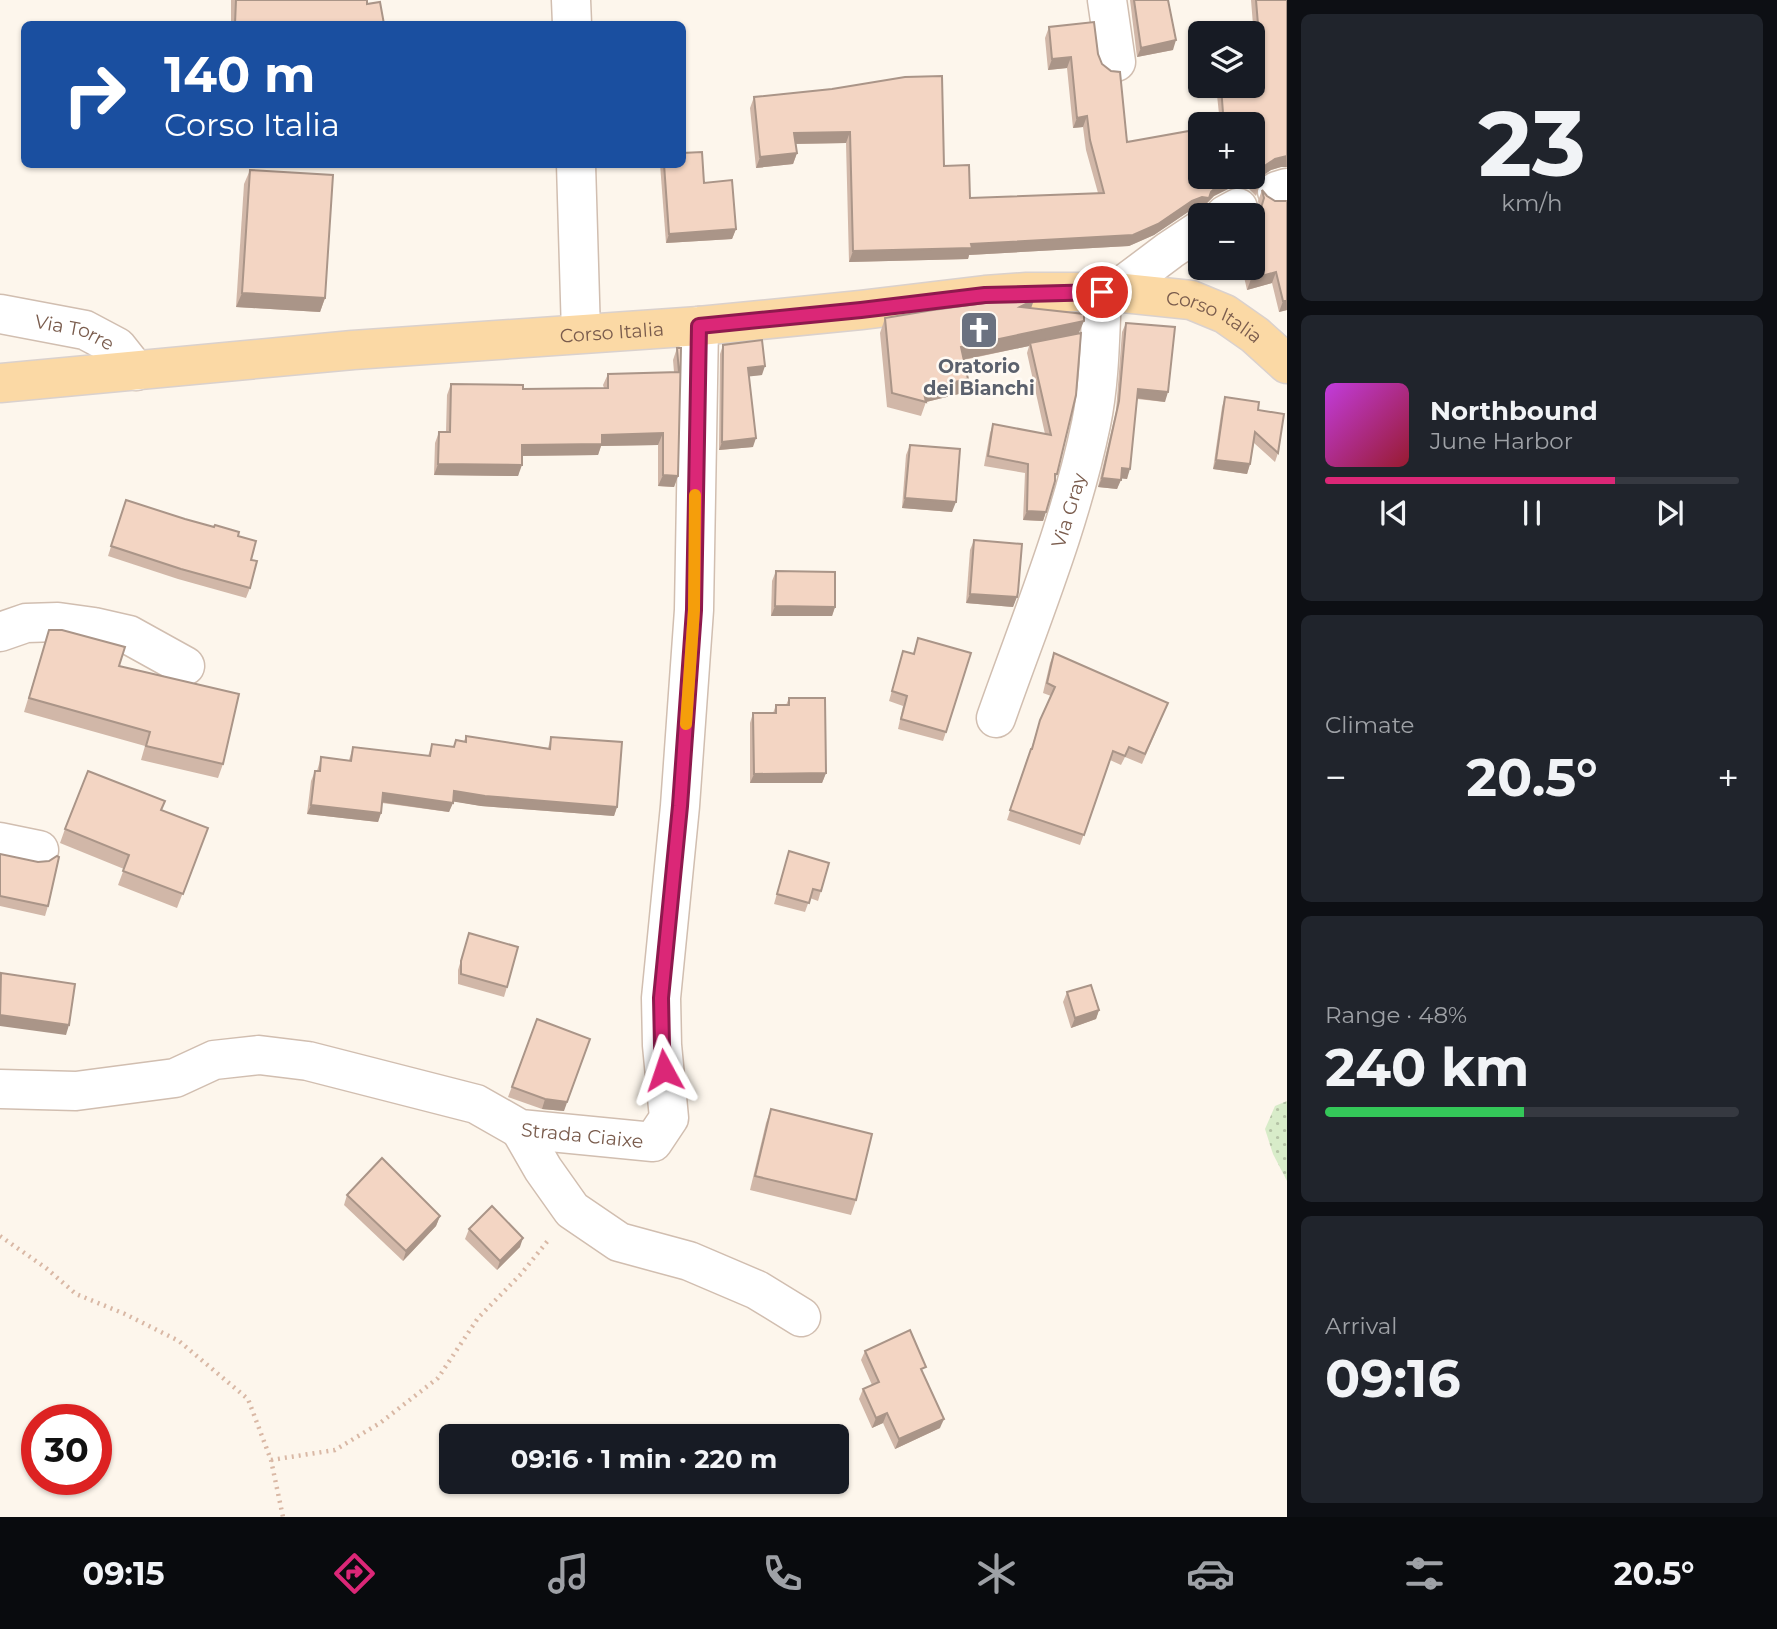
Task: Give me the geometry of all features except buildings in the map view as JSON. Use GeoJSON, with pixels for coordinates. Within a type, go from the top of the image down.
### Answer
{"type":"FeatureCollection","features":[{"type":"Feature","properties":{"kind":"main road","name":"Corso Italia"},"geometry":{"type":"LineString","coordinates":[[0,383],[353,350],[699,326],[985,295],[1108,292],[1191,300],[1225,314],[1255,335],[1287,364]]}},
{"type":"Feature","properties":{"kind":"street"},"geometry":{"type":"LineString","coordinates":[[571,0],[572,21]]}},
{"type":"Feature","properties":{"kind":"street"},"geometry":{"type":"LineString","coordinates":[[1107,0],[1116,62]]}},
{"type":"Feature","properties":{"kind":"street"},"geometry":{"type":"LineString","coordinates":[[576,168],[581,333]]}},
{"type":"Feature","properties":{"kind":"street"},"geometry":{"type":"LineString","coordinates":[[1108,292],[1178,237]]}},
{"type":"Feature","properties":{"kind":"street","name":"Via Gray"},"geometry":{"type":"LineString","coordinates":[[996,719],[1059,545],[1080,471],[1091,422],[1108,292]]}},
{"type":"Feature","properties":{"kind":"street","name":"Via Torre"},"geometry":{"type":"LineString","coordinates":[[0,314],[85,330],[117,347],[136,371]]}},
{"type":"Feature","properties":{"kind":"street","name":"Strada Ciaixe"},"geometry":{"type":"LineString","coordinates":[[0,1089],[76,1091],[174,1078],[214,1060],[259,1055],[308,1060],[476,1104],[520,1129],[653,1142],[669,1118],[662,1045],[661,998],[680,806],[694,610],[699,326]]}},
{"type":"Feature","properties":{"kind":"street"},"geometry":{"type":"LineString","coordinates":[[0,632],[26,622],[58,622],[94,627],[129,635],[185,666]]}},
{"type":"Feature","properties":{"kind":"street"},"geometry":{"type":"LineString","coordinates":[[0,842],[39,850]]}},
{"type":"Feature","properties":{"kind":"street"},"geometry":{"type":"LineString","coordinates":[[520,1129],[572,1210],[620,1242],[690,1261],[757,1290],[801,1317]]}},
{"type":"Feature","properties":{"kind":"path"},"geometry":{"type":"LineString","coordinates":[[271,1460],[335,1450],[380,1423],[438,1378],[478,1318],[521,1274],[572,1210]]}},
{"type":"Feature","properties":{"kind":"path"},"geometry":{"type":"LineString","coordinates":[[0,1236],[46,1268],[76,1294],[125,1314],[179,1341],[248,1399],[271,1460],[283,1517]]}},
{"type":"Feature","properties":{"kind":"green space"},"geometry":{"type":"Polygon","coordinates":[[[1287,1101],[1287,1181],[1273,1154],[1265,1129],[1275,1106],[1287,1101]]]}},
{"type":"Feature","properties":{"kind":"slow traffic"},"geometry":{"type":"LineString","coordinates":[[686,724],[694,610],[695,495]]}},
{"type":"Feature","properties":{"kind":"place","name":"Oratorio dei Bianchi"},"geometry":{"type":"Point","coordinates":[979,330]}},
{"type":"Feature","properties":{"kind":"route"},"geometry":{"type":"LineString","coordinates":[[664,1070],[661,998],[680,806],[694,610],[699,326],[985,295],[1102,292]]}}]}
